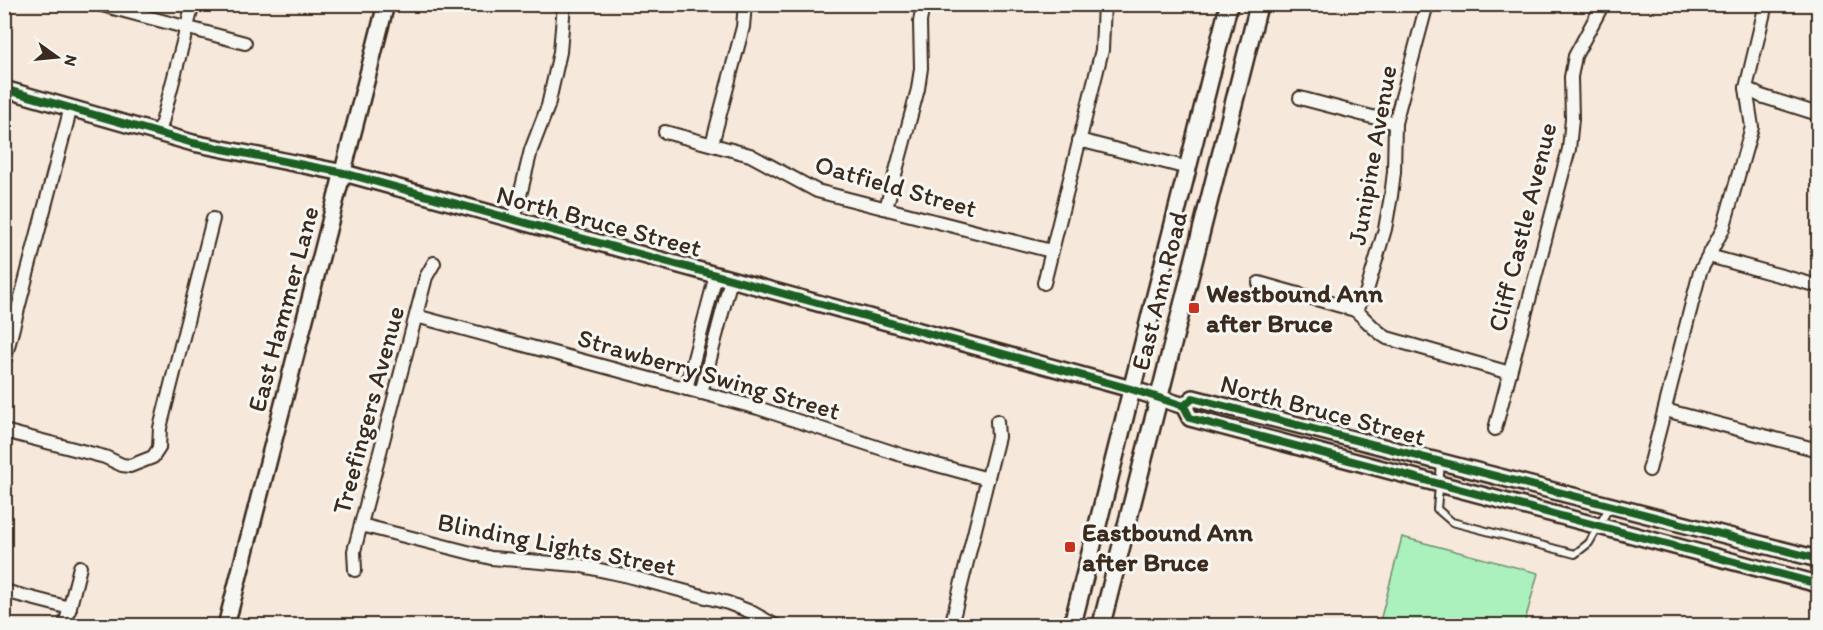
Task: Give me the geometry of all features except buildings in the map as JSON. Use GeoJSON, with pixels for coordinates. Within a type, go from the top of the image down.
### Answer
{"type":"FeatureCollection","features":[{"type":"Feature","properties":{"kind":"main road","name":"East Ann Road"},"geometry":{"type":"LineString","coordinates":[[1072,626],[1229,4]]}},
{"type":"Feature","properties":{"kind":"main road","name":"East Ann Road"},"geometry":{"type":"LineString","coordinates":[[1101,626],[1259,4]]}},
{"type":"Feature","properties":{"kind":"street"},"geometry":{"type":"LineString","coordinates":[[98,4],[245,43]]}},
{"type":"Feature","properties":{"kind":"street"},"geometry":{"type":"LineString","coordinates":[[159,134],[193,4]]}},
{"type":"Feature","properties":{"kind":"street","name":"East Hammer Lane"},"geometry":{"type":"LineString","coordinates":[[226,626],[386,4]]}},
{"type":"Feature","properties":{"kind":"street"},"geometry":{"type":"LineString","coordinates":[[514,220],[531,150],[550,95],[560,51],[564,4]]}},
{"type":"Feature","properties":{"kind":"street"},"geometry":{"type":"LineString","coordinates":[[712,144],[743,27],[745,4]]}},
{"type":"Feature","properties":{"kind":"street"},"geometry":{"type":"LineString","coordinates":[[886,208],[918,89],[921,68],[920,22],[923,4]]}},
{"type":"Feature","properties":{"kind":"street"},"geometry":{"type":"LineString","coordinates":[[1044,283],[1102,50],[1104,4]]}},
{"type":"Feature","properties":{"kind":"street","name":"Junipine Avenue"},"geometry":{"type":"LineString","coordinates":[[1354,310],[1366,294],[1385,228],[1392,184],[1395,123],[1427,4]]}},
{"type":"Feature","properties":{"kind":"street","name":"Cliff Castle Avenue"},"geometry":{"type":"LineString","coordinates":[[1495,429],[1569,149],[1572,119],[1571,77],[1575,56],[1603,4]]}},
{"type":"Feature","properties":{"kind":"street"},"geometry":{"type":"LineString","coordinates":[[1649,470],[1700,272],[1723,229],[1752,127],[1746,88],[1766,4]]}},
{"type":"Feature","properties":{"kind":"street"},"geometry":{"type":"LineString","coordinates":[[1746,88],[1761,96],[1818,114]]}},
{"type":"Feature","properties":{"kind":"street","name":"North Bruce Street"},"geometry":{"type":"LineString","coordinates":[[4,89],[193,143],[344,173],[1131,389],[1181,405]]}},
{"type":"Feature","properties":{"kind":"street"},"geometry":{"type":"LineString","coordinates":[[1299,98],[1395,123]]}},
{"type":"Feature","properties":{"kind":"street"},"geometry":{"type":"LineString","coordinates":[[4,362],[71,107]]}},
{"type":"Feature","properties":{"kind":"street","name":"Oatfield Street"},"geometry":{"type":"LineString","coordinates":[[665,132],[750,155],[818,191],[1051,251]]}},
{"type":"Feature","properties":{"kind":"street"},"geometry":{"type":"LineString","coordinates":[[1079,140],[1188,168]]}},
{"type":"Feature","properties":{"kind":"street"},"geometry":{"type":"LineString","coordinates":[[4,431],[105,457],[122,465],[130,466],[153,457],[159,448],[160,428],[213,219]]}},
{"type":"Feature","properties":{"kind":"street"},"geometry":{"type":"LineString","coordinates":[[1709,256],[1818,286]]}},
{"type":"Feature","properties":{"kind":"street","name":"Treefingers Avenue"},"geometry":{"type":"LineString","coordinates":[[355,570],[354,551],[426,277],[434,263]]}},
{"type":"Feature","properties":{"kind":"street"},"geometry":{"type":"LineString","coordinates":[[686,390],[716,275]]}},
{"type":"Feature","properties":{"kind":"street"},"geometry":{"type":"LineString","coordinates":[[701,393],[731,279]]}},
{"type":"Feature","properties":{"kind":"street"},"geometry":{"type":"LineString","coordinates":[[1259,283],[1354,310],[1374,330],[1387,338],[1510,373]]}},
{"type":"Feature","properties":{"kind":"street","name":"Strawberry Swing Street"},"geometry":{"type":"LineString","coordinates":[[416,316],[758,408],[904,456],[988,479]]}},
{"type":"Feature","properties":{"kind":"street","name":"North Bruce Street"},"geometry":{"type":"LineString","coordinates":[[1818,559],[1193,398],[1184,406],[1190,418],[1818,584]]}},
{"type":"Feature","properties":{"kind":"street"},"geometry":{"type":"LineString","coordinates":[[1665,410],[1818,450]]}},
{"type":"Feature","properties":{"kind":"street"},"geometry":{"type":"LineString","coordinates":[[951,626],[998,437],[997,421]]}},
{"type":"Feature","properties":{"kind":"street","name":"Blinding Lights Street"},"geometry":{"type":"LineString","coordinates":[[361,525],[491,558],[577,565],[628,576],[728,603],[752,612],[776,626]]}},
{"type":"Feature","properties":{"kind":"street"},"geometry":{"type":"LineString","coordinates":[[65,626],[80,567]]}},
{"type":"Feature","properties":{"kind":"street"},"geometry":{"type":"LineString","coordinates":[[4,591],[70,608]]}},
{"type":"Feature","properties":{"kind":"lane"},"geometry":{"type":"LineString","coordinates":[[697,348],[712,352]]}},
{"type":"Feature","properties":{"kind":"lane"},"geometry":{"type":"LineString","coordinates":[[1441,463],[1437,509],[1452,522],[1575,554],[1589,543],[1610,506]]}},
{"type":"Feature","properties":{"kind":"green space"},"geometry":{"type":"Polygon","coordinates":[[[1402,537],[1538,573],[1524,625],[1379,625],[1402,537]]]}},
{"type":"Feature","properties":{"kind":"cycle path"},"geometry":{"type":"LineString","coordinates":[[4,89],[193,143],[344,173],[1131,389],[1181,405]]}},
{"type":"Feature","properties":{"kind":"cycle path"},"geometry":{"type":"LineString","coordinates":[[1818,559],[1193,398],[1184,406],[1190,418],[1818,584]]}},
{"type":"Feature","properties":{"kind":"place","name":"Westbound Ann after Bruce"},"geometry":{"type":"Point","coordinates":[1194,308]}},
{"type":"Feature","properties":{"kind":"place","name":"Eastbound Ann after Bruce"},"geometry":{"type":"Point","coordinates":[1070,547]}}]}
